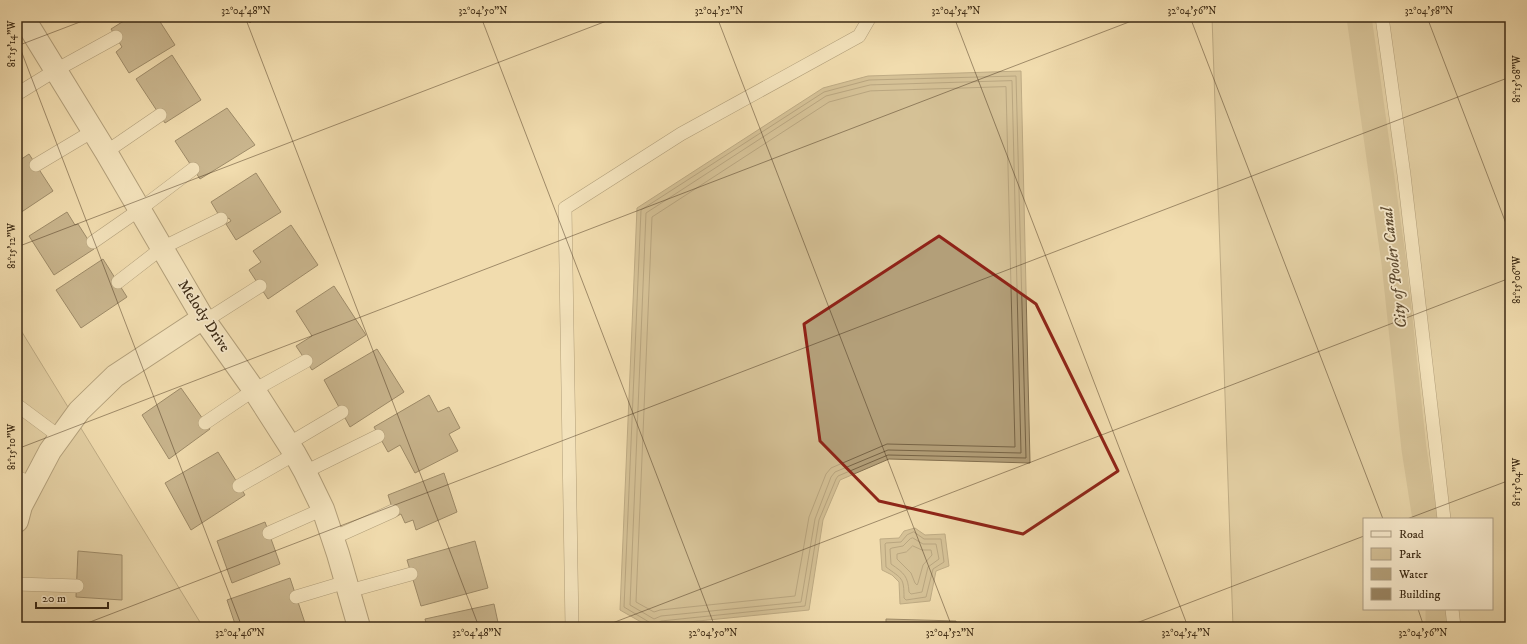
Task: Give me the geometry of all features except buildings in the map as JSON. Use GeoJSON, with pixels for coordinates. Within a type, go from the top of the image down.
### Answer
{"type":"FeatureCollection","features":[{"type":"Feature","properties":{"kind":"street","name":"Melody Drive"},"geometry":{"type":"LineString","coordinates":[[26,18],[204,320],[254,390],[296,456],[323,509],[359,627]]}},
{"type":"Feature","properties":{"kind":"street"},"geometry":{"type":"LineString","coordinates":[[17,521],[25,481],[50,451],[79,411],[115,376],[204,320]]}},
{"type":"Feature","properties":{"kind":"lane"},"geometry":{"type":"LineString","coordinates":[[572,627],[565,208],[681,134],[859,36],[870,17]]}},
{"type":"Feature","properties":{"kind":"lane"},"geometry":{"type":"LineString","coordinates":[[1382,17],[1404,175],[1444,518]]}},
{"type":"Feature","properties":{"kind":"lane"},"geometry":{"type":"LineString","coordinates":[[17,94],[56,70],[116,37]]}},
{"type":"Feature","properties":{"kind":"lane"},"geometry":{"type":"LineString","coordinates":[[106,152],[160,115]]}},
{"type":"Feature","properties":{"kind":"lane"},"geometry":{"type":"LineString","coordinates":[[36,165],[93,131]]}},
{"type":"Feature","properties":{"kind":"lane"},"geometry":{"type":"LineString","coordinates":[[93,242],[139,210],[193,169]]}},
{"type":"Feature","properties":{"kind":"lane"},"geometry":{"type":"LineString","coordinates":[[118,282],[162,248],[221,219]]}},
{"type":"Feature","properties":{"kind":"lane"},"geometry":{"type":"LineString","coordinates":[[204,320],[260,286]]}},
{"type":"Feature","properties":{"kind":"lane"},"geometry":{"type":"LineString","coordinates":[[205,423],[254,390],[306,360]]}},
{"type":"Feature","properties":{"kind":"lane"},"geometry":{"type":"LineString","coordinates":[[17,405],[60,437]]}},
{"type":"Feature","properties":{"kind":"lane"},"geometry":{"type":"LineString","coordinates":[[296,456],[342,412]]}},
{"type":"Feature","properties":{"kind":"lane"},"geometry":{"type":"LineString","coordinates":[[239,486],[296,456],[378,436]]}},
{"type":"Feature","properties":{"kind":"lane"},"geometry":{"type":"LineString","coordinates":[[269,532],[323,509]]}},
{"type":"Feature","properties":{"kind":"lane"},"geometry":{"type":"LineString","coordinates":[[333,538],[393,511]]}},
{"type":"Feature","properties":{"kind":"lane"},"geometry":{"type":"LineString","coordinates":[[296,597],[411,574]]}},
{"type":"Feature","properties":{"kind":"lane"},"geometry":{"type":"LineString","coordinates":[[17,584],[77,586]]}},
{"type":"Feature","properties":{"kind":"lane"},"geometry":{"type":"LineString","coordinates":[[1452,610],[1454,627]]}},
{"type":"Feature","properties":{"kind":"highlighted area"},"geometry":{"type":"Polygon","coordinates":[[[939,236],[1036,304],[1118,471],[1023,534],[879,501],[820,441],[804,324],[939,236]]]}},
{"type":"Feature","properties":{"kind":"green space"},"geometry":{"type":"Polygon","coordinates":[[[1212,17],[1510,17],[1510,627],[1233,627],[1212,17]]]}},
{"type":"Feature","properties":{"kind":"green space"},"geometry":{"type":"Polygon","coordinates":[[[17,324],[203,627],[17,627],[17,324]]]}},
{"type":"Feature","properties":{"kind":"water"},"geometry":{"type":"Polygon","coordinates":[[[1021,71],[1030,463],[889,459],[840,480],[823,520],[809,610],[648,626],[620,610],[637,208],[823,88],[868,76],[1021,71]]]}},
{"type":"Feature","properties":{"kind":"water"},"geometry":{"type":"Polygon","coordinates":[[[915,528],[925,535],[945,534],[949,566],[936,571],[930,601],[900,604],[899,582],[892,575],[882,570],[880,539],[899,538],[904,531],[915,528]]]}},
{"type":"Feature","properties":{"kind":"waterway","name":"City of Pooler Canal"},"geometry":{"type":"LineString","coordinates":[[1359,17],[1394,263],[1414,449],[1425,518]]}},
{"type":"Feature","properties":{"kind":"waterway","name":"City of Pooler Canal"},"geometry":{"type":"LineString","coordinates":[[1438,610],[1438,627]]}}]}
